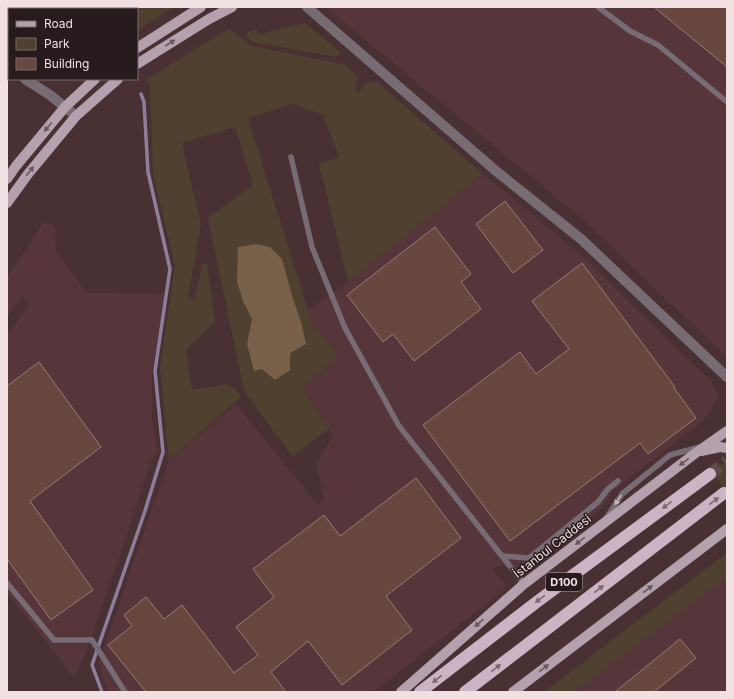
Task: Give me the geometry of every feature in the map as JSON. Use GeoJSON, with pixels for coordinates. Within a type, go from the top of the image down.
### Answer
{"type":"FeatureCollection","features":[{"type":"Feature","properties":{"kind":"highway","name":"D100"},"geometry":{"type":"LineString","coordinates":[[420,692],[538,601],[710,474]]}},
{"type":"Feature","properties":{"kind":"highway","name":"D100"},"geometry":{"type":"LineString","coordinates":[[465,692],[724,493]]}},
{"type":"Feature","properties":{"kind":"main road"},"geometry":{"type":"LineString","coordinates":[[138,47],[201,7]]}},
{"type":"Feature","properties":{"kind":"main road"},"geometry":{"type":"LineString","coordinates":[[138,63],[209,19],[232,7]]}},
{"type":"Feature","properties":{"kind":"main road"},"geometry":{"type":"LineString","coordinates":[[7,179],[65,107],[94,80]]}},
{"type":"Feature","properties":{"kind":"main road"},"geometry":{"type":"LineString","coordinates":[[7,202],[76,116],[116,80]]}},
{"type":"Feature","properties":{"kind":"main road","name":"İstanbul Caddesi"},"geometry":{"type":"LineString","coordinates":[[401,692],[524,584],[697,452],[727,431]]}},
{"type":"Feature","properties":{"kind":"main road"},"geometry":{"type":"LineString","coordinates":[[697,452],[720,447],[727,448]]}},
{"type":"Feature","properties":{"kind":"main road"},"geometry":{"type":"LineString","coordinates":[[514,692],[727,529]]}},
{"type":"Feature","properties":{"kind":"street"},"geometry":{"type":"LineString","coordinates":[[307,7],[496,171],[581,239],[726,378]]}},
{"type":"Feature","properties":{"kind":"street"},"geometry":{"type":"LineString","coordinates":[[27,80],[50,95],[76,116]]}},
{"type":"Feature","properties":{"kind":"lane"},"geometry":{"type":"LineString","coordinates":[[598,7],[630,31],[658,45],[727,102]]}},
{"type":"Feature","properties":{"kind":"lane"},"geometry":{"type":"LineString","coordinates":[[291,157],[312,247],[345,328],[399,426],[524,584]]}},
{"type":"Feature","properties":{"kind":"lane"},"geometry":{"type":"LineString","coordinates":[[603,523],[622,494],[670,455],[708,444]]}},
{"type":"Feature","properties":{"kind":"lane"},"geometry":{"type":"LineString","coordinates":[[502,556],[529,558],[598,502],[608,489],[618,481]]}},
{"type":"Feature","properties":{"kind":"lane"},"geometry":{"type":"LineString","coordinates":[[7,582],[54,640],[92,640],[125,692]]}},
{"type":"Feature","properties":{"kind":"shaded area"},"geometry":{"type":"Polygon","coordinates":[[[328,7],[727,7],[727,357],[578,215],[329,10],[328,7]]]}},
{"type":"Feature","properties":{"kind":"shaded area"},"geometry":{"type":"Polygon","coordinates":[[[483,174],[585,258],[712,383],[718,397],[706,418],[613,491],[601,509],[527,566],[498,566],[493,571],[507,587],[374,692],[107,692],[99,662],[169,460],[236,404],[318,505],[324,499],[316,463],[333,436],[302,388],[339,356],[312,323],[308,310],[344,285],[483,174]]]}},
{"type":"Feature","properties":{"kind":"shaded area"},"geometry":{"type":"Polygon","coordinates":[[[43,222],[55,225],[56,251],[87,293],[166,294],[152,372],[152,420],[158,452],[152,458],[87,650],[74,677],[7,593],[7,334],[31,303],[22,296],[7,317],[7,276],[26,250],[43,222]]]}},
{"type":"Feature","properties":{"kind":"shaded area"},"geometry":{"type":"Polygon","coordinates":[[[256,244],[270,247],[282,259],[306,344],[290,353],[290,370],[275,380],[262,369],[254,371],[247,344],[252,319],[243,301],[237,282],[238,247],[256,244]]]}},
{"type":"Feature","properties":{"kind":"shaded area"},"geometry":{"type":"Polygon","coordinates":[[[727,553],[727,692],[544,692],[727,553]]]}},
{"type":"Feature","properties":{"kind":"green space"},"geometry":{"type":"Polygon","coordinates":[[[174,7],[138,29],[138,8],[126,8],[174,7]]]}},
{"type":"Feature","properties":{"kind":"green space"},"geometry":{"type":"Polygon","coordinates":[[[305,23],[341,52],[336,57],[253,42],[246,37],[248,32],[255,29],[260,34],[305,23]]]}},
{"type":"Feature","properties":{"kind":"green space"},"geometry":{"type":"Polygon","coordinates":[[[230,29],[251,46],[346,65],[357,77],[355,91],[360,92],[364,83],[376,81],[483,174],[348,282],[319,164],[339,157],[323,115],[292,104],[248,118],[312,323],[339,356],[302,388],[329,429],[292,456],[244,391],[208,218],[253,185],[235,127],[182,143],[201,225],[188,297],[195,299],[202,264],[207,264],[215,322],[186,349],[192,390],[227,384],[235,389],[241,397],[169,460],[160,368],[175,266],[153,173],[150,85],[146,80],[221,33],[230,29]]]}},
{"type":"Feature","properties":{"kind":"green space"},"geometry":{"type":"Polygon","coordinates":[[[721,464],[727,464],[727,492],[708,468],[721,464]]]}},
{"type":"Feature","properties":{"kind":"green space"},"geometry":{"type":"Polygon","coordinates":[[[727,553],[727,577],[574,692],[544,692],[727,553]]]}},
{"type":"Feature","properties":{"kind":"building"},"geometry":{"type":"Polygon","coordinates":[[[654,7],[727,7],[727,67],[654,7]]]}},
{"type":"Feature","properties":{"kind":"building"},"geometry":{"type":"Polygon","coordinates":[[[505,201],[543,250],[513,273],[476,224],[505,201]]]}},
{"type":"Feature","properties":{"kind":"building"},"geometry":{"type":"Polygon","coordinates":[[[435,227],[471,274],[461,282],[481,309],[414,361],[393,334],[383,342],[347,295],[435,227]]]}},
{"type":"Feature","properties":{"kind":"building"},"geometry":{"type":"Polygon","coordinates":[[[582,263],[675,387],[674,388],[696,418],[648,454],[640,443],[510,541],[423,425],[520,352],[536,374],[569,349],[532,301],[582,263]]]}},
{"type":"Feature","properties":{"kind":"building"},"geometry":{"type":"Polygon","coordinates":[[[39,362],[101,447],[30,501],[93,590],[51,620],[7,559],[7,386],[39,362]]]}},
{"type":"Feature","properties":{"kind":"building"},"geometry":{"type":"Polygon","coordinates":[[[416,478],[461,538],[386,596],[412,630],[342,685],[308,641],[271,672],[286,692],[146,692],[108,645],[132,626],[124,615],[146,597],[164,619],[182,605],[234,673],[258,655],[236,627],[274,597],[253,569],[324,515],[340,536],[416,478]]]}},
{"type":"Feature","properties":{"kind":"building"},"geometry":{"type":"Polygon","coordinates":[[[680,639],[696,658],[654,692],[615,692],[680,639]]]}},
{"type":"Feature","properties":{"kind":"waterway"},"geometry":{"type":"LineString","coordinates":[[102,692],[92,665],[145,511],[163,452],[155,371],[170,269],[148,172],[144,102],[141,94]]}},
{"type":"Feature","properties":{"kind":"tunnel"},"geometry":{"type":"LineString","coordinates":[[710,474],[727,461]]}}]}
